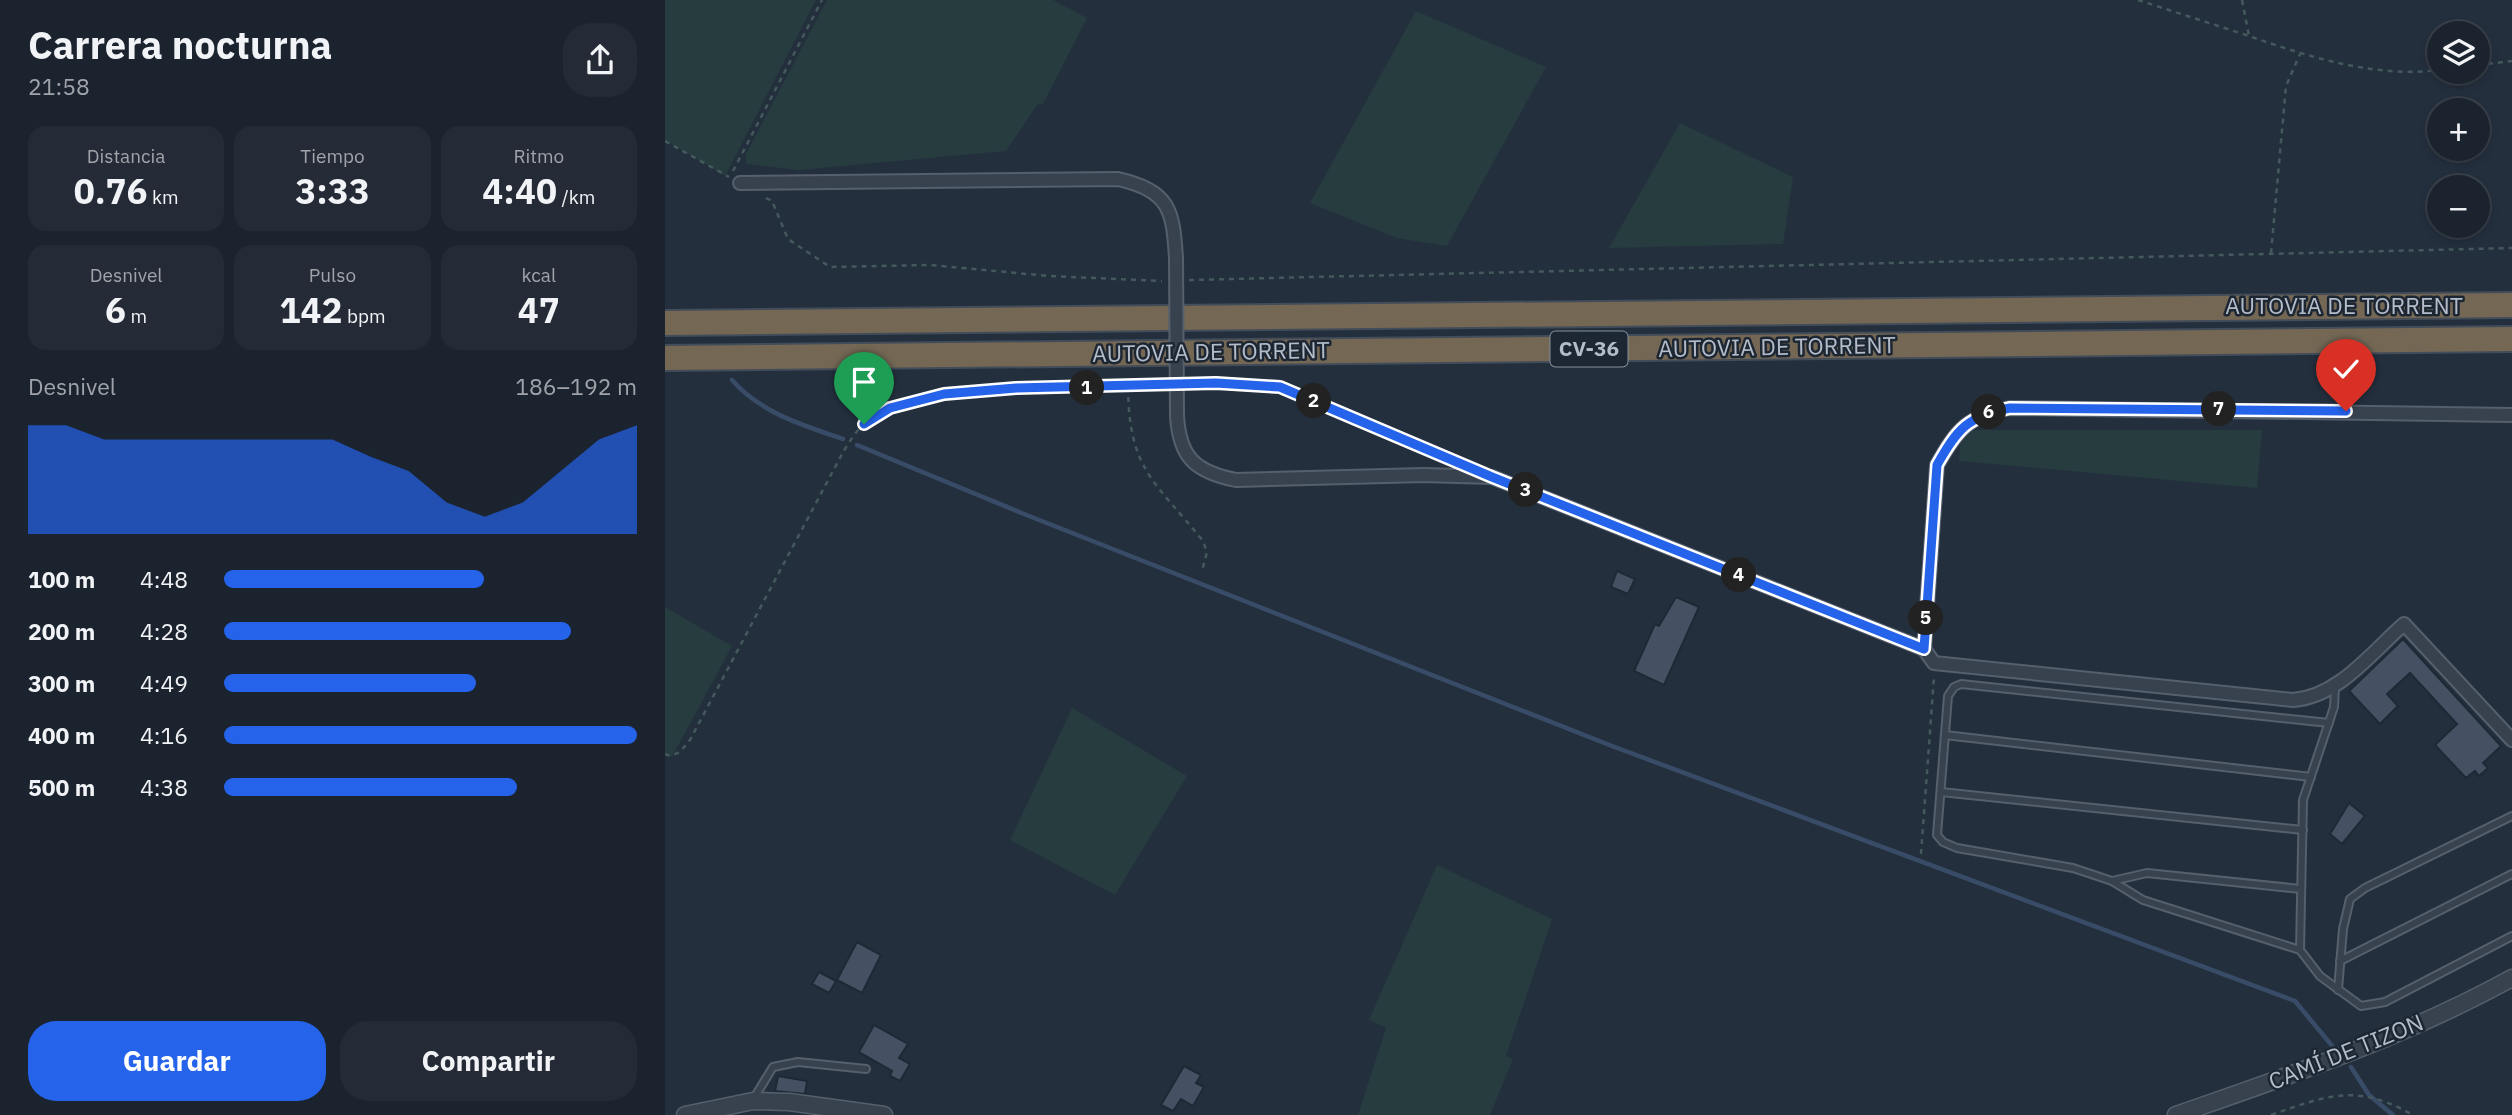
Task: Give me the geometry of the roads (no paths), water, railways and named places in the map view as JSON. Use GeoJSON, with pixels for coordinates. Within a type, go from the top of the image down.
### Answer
{"type":"FeatureCollection","features":[{"type":"Feature","properties":{"kind":"highway"},"geometry":{"type":"LineString","coordinates":[[2336,306],[2512,299]]}},
{"type":"Feature","properties":{"kind":"highway","name":"AUTOVIA DE TORRENT"},"geometry":{"type":"LineString","coordinates":[[665,323],[2512,305]]}},
{"type":"Feature","properties":{"kind":"highway","name":"AUTOVIA DE TORRENT"},"geometry":{"type":"LineString","coordinates":[[665,358],[2512,339]]}},
{"type":"Feature","properties":{"kind":"street"},"geometry":{"type":"LineString","coordinates":[[740,183],[1118,179],[1137,184],[1160,196],[1173,216],[1176,258],[1177,415],[1183,450],[1196,466],[1213,476],[1236,480],[1424,475],[1492,477],[1924,649],[1934,663],[2293,700],[2312,699],[2335,685],[2404,624],[2512,740]]}},
{"type":"Feature","properties":{"kind":"street"},"geometry":{"type":"LineString","coordinates":[[1924,649],[1937,465],[1951,439],[1967,422],[1988,412],[2010,408],[2237,409],[2512,415]]}},
{"type":"Feature","properties":{"kind":"street","name":"CAMÍ DE TIZON"},"geometry":{"type":"LineString","coordinates":[[2176,1115],[2350,1055],[2472,1000],[2512,978]]}},
{"type":"Feature","properties":{"kind":"street"},"geometry":{"type":"LineString","coordinates":[[685,1115],[753,1101],[789,1102],[884,1115]]}},
{"type":"Feature","properties":{"kind":"lane"},"geometry":{"type":"LineString","coordinates":[[2329,723],[1961,684],[1954,687],[1948,696],[1937,835],[1943,842],[1996,856],[2073,869],[2112,881],[2143,900],[2300,950],[2320,976],[2361,1006],[2385,1002],[2512,936]]}},
{"type":"Feature","properties":{"kind":"lane"},"geometry":{"type":"LineString","coordinates":[[2300,950],[2303,800],[2334,707],[2335,685]]}},
{"type":"Feature","properties":{"kind":"lane"},"geometry":{"type":"LineString","coordinates":[[1945,735],[2311,777]]}},
{"type":"Feature","properties":{"kind":"lane"},"geometry":{"type":"LineString","coordinates":[[1941,792],[2303,830]]}},
{"type":"Feature","properties":{"kind":"lane"},"geometry":{"type":"LineString","coordinates":[[2338,990],[2350,899],[2365,888],[2512,816]]}},
{"type":"Feature","properties":{"kind":"lane"},"geometry":{"type":"LineString","coordinates":[[2112,881],[2147,873],[2301,889]]}},
{"type":"Feature","properties":{"kind":"lane"},"geometry":{"type":"LineString","coordinates":[[2340,961],[2512,874]]}},
{"type":"Feature","properties":{"kind":"lane"},"geometry":{"type":"LineString","coordinates":[[753,1101],[773,1067],[798,1062],[866,1069]]}},
{"type":"Feature","properties":{"kind":"waterway"},"geometry":{"type":"LineString","coordinates":[[732,380],[769,409],[843,439]]}},
{"type":"Feature","properties":{"kind":"waterway"},"geometry":{"type":"LineString","coordinates":[[857,445],[1024,514],[1612,746],[2295,1001],[2333,1047]]}},
{"type":"Feature","properties":{"kind":"waterway"},"geometry":{"type":"LineString","coordinates":[[2351,1067],[2369,1095],[2393,1115]]}}]}
